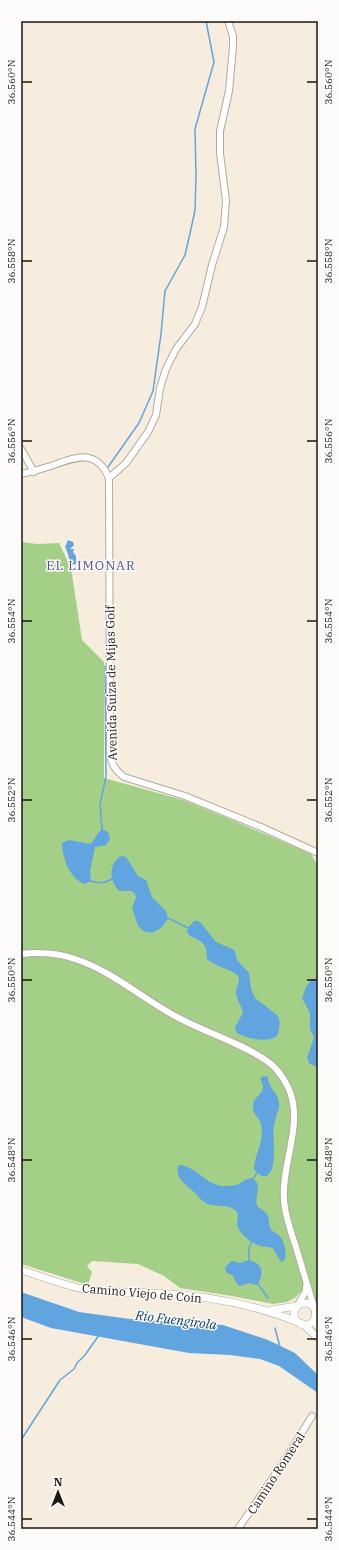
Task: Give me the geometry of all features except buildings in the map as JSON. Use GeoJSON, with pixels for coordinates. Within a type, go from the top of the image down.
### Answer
{"type":"FeatureCollection","features":[{"type":"Feature","properties":{"kind":"street"},"geometry":{"type":"LineString","coordinates":[[109,478],[126,462],[148,432],[156,415],[160,388],[166,369],[176,349],[195,324],[202,308],[212,265],[224,228],[226,202],[220,153],[220,131],[229,91],[233,47],[233,36],[228,21]]}},
{"type":"Feature","properties":{"kind":"street"},"geometry":{"type":"LineString","coordinates":[[21,449],[34,472],[21,474]]}},
{"type":"Feature","properties":{"kind":"street","name":"Avenida Suiza de Mijas Golf"},"geometry":{"type":"LineString","coordinates":[[34,472],[76,457],[84,457],[96,461],[106,472],[109,478],[110,758],[112,766],[124,777],[185,796],[261,827],[318,853]]}},
{"type":"Feature","properties":{"kind":"street"},"geometry":{"type":"LineString","coordinates":[[21,954],[49,953],[74,958],[188,1023],[256,1054],[276,1069],[288,1087],[293,1109],[293,1131],[285,1177],[284,1202],[318,1327]]}},
{"type":"Feature","properties":{"kind":"street","name":"Camino Viejo de Coín"},"geometry":{"type":"LineString","coordinates":[[21,1270],[70,1286],[89,1290],[198,1296],[265,1310],[301,1324],[318,1338]]}},
{"type":"Feature","properties":{"kind":"street"},"geometry":{"type":"LineString","coordinates":[[297,1306],[304,1303],[313,1308],[315,1313],[310,1323],[301,1324],[297,1321],[294,1315],[297,1306],[306,1291],[306,1282]]}},
{"type":"Feature","properties":{"kind":"street","name":"Camino Viejo de Coín"},"geometry":{"type":"LineString","coordinates":[[265,1310],[280,1310],[297,1306]]}},
{"type":"Feature","properties":{"kind":"street","name":"Camino Romeral"},"geometry":{"type":"LineString","coordinates":[[238,1529],[286,1460],[312,1416]]}},
{"type":"Feature","properties":{"kind":"green space"},"geometry":{"type":"Polygon","coordinates":[[[21,542],[37,544],[59,543],[71,568],[82,640],[104,662],[104,778],[183,800],[230,819],[311,854],[318,866],[318,1303],[313,1296],[303,1289],[295,1298],[287,1302],[273,1304],[180,1288],[164,1276],[138,1264],[92,1261],[87,1266],[92,1272],[88,1285],[21,1264],[21,542]]]}},
{"type":"Feature","properties":{"kind":"water"},"geometry":{"type":"Polygon","coordinates":[[[68,540],[73,542],[74,545],[70,549],[74,549],[73,552],[76,556],[76,564],[71,565],[65,547],[68,540]]]}},
{"type":"Feature","properties":{"kind":"water"},"geometry":{"type":"Polygon","coordinates":[[[102,829],[108,832],[110,839],[106,845],[95,847],[90,871],[91,881],[85,884],[75,878],[71,873],[63,855],[62,843],[69,840],[90,844],[94,841],[98,832],[102,829]]]}},
{"type":"Feature","properties":{"kind":"water"},"geometry":{"type":"Polygon","coordinates":[[[121,856],[126,857],[138,876],[146,880],[152,897],[166,911],[168,918],[166,922],[156,931],[148,932],[140,928],[136,921],[132,907],[136,898],[135,894],[132,891],[120,891],[114,883],[112,878],[112,868],[117,859],[121,856]]]}},
{"type":"Feature","properties":{"kind":"water"},"geometry":{"type":"Polygon","coordinates":[[[194,921],[201,923],[216,942],[235,951],[237,960],[249,973],[251,989],[255,998],[278,1016],[280,1025],[279,1032],[276,1037],[261,1040],[244,1036],[236,1032],[235,1027],[243,1013],[236,995],[239,978],[233,972],[210,962],[207,959],[205,946],[187,932],[188,928],[194,921]]]}},
{"type":"Feature","properties":{"kind":"water"},"geometry":{"type":"Polygon","coordinates":[[[312,979],[316,980],[318,985],[317,1067],[310,1064],[307,1058],[314,1037],[310,1029],[310,1013],[302,998],[306,987],[312,979]]]}},
{"type":"Feature","properties":{"kind":"water"},"geometry":{"type":"Polygon","coordinates":[[[264,1076],[268,1077],[268,1081],[277,1096],[279,1105],[274,1127],[273,1165],[267,1176],[262,1176],[254,1170],[254,1164],[261,1143],[262,1131],[261,1124],[253,1108],[253,1102],[263,1090],[263,1085],[260,1078],[264,1076]]]}},
{"type":"Feature","properties":{"kind":"water"},"geometry":{"type":"Polygon","coordinates":[[[181,1165],[192,1169],[210,1182],[221,1186],[236,1185],[249,1179],[256,1181],[258,1187],[257,1205],[267,1215],[271,1230],[279,1235],[282,1241],[285,1248],[284,1261],[281,1262],[273,1248],[257,1245],[250,1241],[240,1231],[237,1224],[238,1215],[235,1210],[229,1207],[215,1206],[207,1203],[185,1185],[178,1175],[178,1166],[181,1165]]]}},
{"type":"Feature","properties":{"kind":"water"},"geometry":{"type":"Polygon","coordinates":[[[249,1260],[258,1264],[262,1273],[261,1277],[257,1285],[249,1283],[240,1286],[237,1284],[233,1276],[226,1272],[225,1267],[232,1261],[240,1263],[249,1260]]]}},
{"type":"Feature","properties":{"kind":"water"},"geometry":{"type":"Polygon","coordinates":[[[21,1292],[79,1312],[130,1319],[223,1325],[268,1340],[295,1353],[318,1375],[318,1393],[279,1366],[260,1359],[230,1355],[189,1353],[51,1328],[21,1317],[21,1292]]]}},
{"type":"Feature","properties":{"kind":"waterway"},"geometry":{"type":"LineString","coordinates":[[108,467],[139,423],[153,391],[165,291],[185,255],[191,229],[195,210],[195,129],[214,62],[206,21]]}},
{"type":"Feature","properties":{"kind":"waterway"},"geometry":{"type":"LineString","coordinates":[[102,829],[100,805],[106,776],[105,666]]}},
{"type":"Feature","properties":{"kind":"waterway"},"geometry":{"type":"LineString","coordinates":[[91,881],[102,883],[112,879]]}},
{"type":"Feature","properties":{"kind":"waterway"},"geometry":{"type":"LineString","coordinates":[[168,918],[188,928]]}},
{"type":"Feature","properties":{"kind":"waterway"},"geometry":{"type":"LineString","coordinates":[[253,1179],[257,1173]]}},
{"type":"Feature","properties":{"kind":"waterway"},"geometry":{"type":"LineString","coordinates":[[249,1260],[249,1248],[252,1241]]}},
{"type":"Feature","properties":{"kind":"waterway"},"geometry":{"type":"LineString","coordinates":[[258,1284],[268,1298]]}},
{"type":"Feature","properties":{"kind":"waterway"},"geometry":{"type":"LineString","coordinates":[[275,1328],[280,1347]]}},
{"type":"Feature","properties":{"kind":"waterway"},"geometry":{"type":"LineString","coordinates":[[21,1440],[60,1380],[74,1369],[99,1335]]}},
{"type":"Feature","properties":{"kind":"district","name":"EL LIMONAR"},"geometry":{"type":"Point","coordinates":[91,565]}},
{"type":"Feature","properties":{"kind":"water label","name":"Rio Fuengirola"},"geometry":{"type":"Point","coordinates":[176,1320]}}]}
